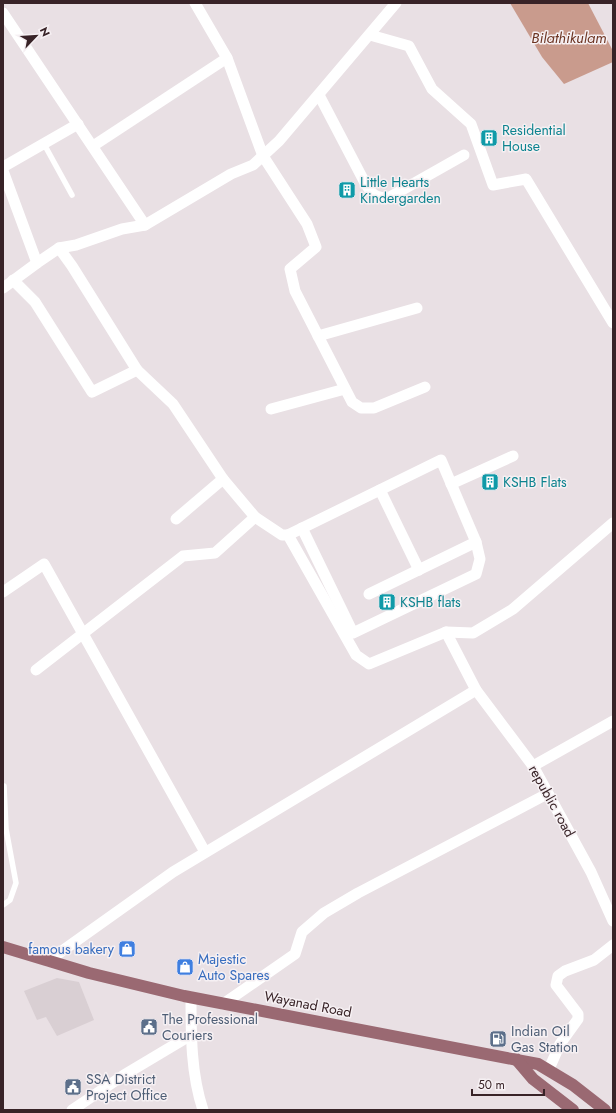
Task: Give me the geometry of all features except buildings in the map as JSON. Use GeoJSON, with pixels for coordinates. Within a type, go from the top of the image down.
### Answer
{"type":"FeatureCollection","features":[{"type":"Feature","properties":{"kind":"main road","name":"Wayanad Road"},"geometry":{"type":"LineString","coordinates":[[3,947],[89,973],[223,1004],[538,1064],[549,1069],[605,1110]]}},
{"type":"Feature","properties":{"kind":"main road"},"geometry":{"type":"LineString","coordinates":[[516,1059],[533,1079],[573,1110]]}},
{"type":"Feature","properties":{"kind":"street"},"geometry":{"type":"LineString","coordinates":[[195,3],[227,58],[263,156],[307,224],[316,247],[290,269],[295,291],[352,402],[361,408],[374,408],[425,387]]}},
{"type":"Feature","properties":{"kind":"street"},"geometry":{"type":"LineString","coordinates":[[3,288],[12,280],[59,248],[76,245],[122,229],[145,224],[231,174],[253,165],[280,142],[396,3]]}},
{"type":"Feature","properties":{"kind":"street"},"geometry":{"type":"LineString","coordinates":[[3,13],[145,224]]}},
{"type":"Feature","properties":{"kind":"street"},"geometry":{"type":"LineString","coordinates":[[370,34],[409,46],[432,89],[471,124],[493,185],[526,179],[613,323]]}},
{"type":"Feature","properties":{"kind":"street"},"geometry":{"type":"LineString","coordinates":[[93,146],[227,58]]}},
{"type":"Feature","properties":{"kind":"street"},"geometry":{"type":"LineString","coordinates":[[319,95],[364,181],[371,193],[378,198],[388,198],[464,155]]}},
{"type":"Feature","properties":{"kind":"street"},"geometry":{"type":"LineString","coordinates":[[3,167],[78,124]]}},
{"type":"Feature","properties":{"kind":"street"},"geometry":{"type":"LineString","coordinates":[[3,171],[37,263]]}},
{"type":"Feature","properties":{"kind":"street"},"geometry":{"type":"LineString","coordinates":[[59,248],[72,266],[137,370],[174,404],[223,479],[255,517],[282,535],[288,535],[302,528],[441,460],[476,542],[480,559],[476,574],[353,633],[302,528]]}},
{"type":"Feature","properties":{"kind":"street"},"geometry":{"type":"LineString","coordinates":[[12,280],[35,302],[92,392],[137,370]]}},
{"type":"Feature","properties":{"kind":"street"},"geometry":{"type":"LineString","coordinates":[[318,336],[417,308]]}},
{"type":"Feature","properties":{"kind":"street"},"geometry":{"type":"LineString","coordinates":[[271,410],[345,389]]}},
{"type":"Feature","properties":{"kind":"street"},"geometry":{"type":"LineString","coordinates":[[451,484],[513,456]]}},
{"type":"Feature","properties":{"kind":"street"},"geometry":{"type":"LineString","coordinates":[[176,519],[223,479]]}},
{"type":"Feature","properties":{"kind":"street"},"geometry":{"type":"LineString","coordinates":[[380,490],[419,570]]}},
{"type":"Feature","properties":{"kind":"street"},"geometry":{"type":"LineString","coordinates":[[36,670],[183,556],[214,553],[255,517]]}},
{"type":"Feature","properties":{"kind":"street"},"geometry":{"type":"LineString","coordinates":[[288,535],[356,655],[369,664],[446,632],[473,633],[513,609],[613,523]]}},
{"type":"Feature","properties":{"kind":"street"},"geometry":{"type":"LineString","coordinates":[[369,594],[476,542]]}},
{"type":"Feature","properties":{"kind":"street"},"geometry":{"type":"LineString","coordinates":[[3,592],[44,564],[82,635],[205,852]]}},
{"type":"Feature","properties":{"kind":"street","name":"republic road"},"geometry":{"type":"LineString","coordinates":[[446,632],[476,690],[533,766],[591,872],[613,921]]}},
{"type":"Feature","properties":{"kind":"street"},"geometry":{"type":"LineString","coordinates":[[48,961],[173,872],[476,690]]}},
{"type":"Feature","properties":{"kind":"street"},"geometry":{"type":"LineString","coordinates":[[533,766],[613,721]]}},
{"type":"Feature","properties":{"kind":"street"},"geometry":{"type":"LineString","coordinates":[[223,1004],[295,954],[302,932],[324,913],[358,893],[547,794]]}},
{"type":"Feature","properties":{"kind":"street"},"geometry":{"type":"LineString","coordinates":[[549,1069],[560,1044],[578,1019],[578,1014],[556,985],[558,976],[565,971],[594,960],[613,945]]}},
{"type":"Feature","properties":{"kind":"street"},"geometry":{"type":"LineString","coordinates":[[191,997],[191,1035],[198,1096],[203,1110]]}},
{"type":"Feature","properties":{"kind":"street"},"geometry":{"type":"LineString","coordinates":[[72,1110],[124,1075],[191,1035]]}},
{"type":"Feature","properties":{"kind":"lane"},"geometry":{"type":"LineString","coordinates":[[44,144],[72,195]]}},
{"type":"Feature","properties":{"kind":"lane"},"geometry":{"type":"LineString","coordinates":[[3,905],[10,900],[16,883],[6,829],[4,786]]}},
{"type":"Feature","properties":{"kind":"shaded area"},"geometry":{"type":"Polygon","coordinates":[[[57,978],[79,982],[94,1020],[57,1036],[46,1017],[37,1020],[24,991],[57,978]]]}},
{"type":"Feature","properties":{"kind":"water","name":"Bilathikulam"},"geometry":{"type":"Polygon","coordinates":[[[510,3],[588,3],[613,51],[613,62],[564,84],[542,57],[510,3]]]}},
{"type":"Feature","properties":{"kind":"place","name":"Residential House"},"geometry":{"type":"Point","coordinates":[489,138]}},
{"type":"Feature","properties":{"kind":"place","name":"Little Hearts Kindergarden"},"geometry":{"type":"Point","coordinates":[347,190]}},
{"type":"Feature","properties":{"kind":"place","name":"KSHB Flats"},"geometry":{"type":"Point","coordinates":[490,482]}},
{"type":"Feature","properties":{"kind":"place","name":"KSHB flats"},"geometry":{"type":"Point","coordinates":[387,602]}},
{"type":"Feature","properties":{"kind":"place","name":"famous bakery"},"geometry":{"type":"Point","coordinates":[127,949]}},
{"type":"Feature","properties":{"kind":"place","name":"Majestic Auto Spares"},"geometry":{"type":"Point","coordinates":[185,967]}},
{"type":"Feature","properties":{"kind":"place","name":"The Professional Couriers"},"geometry":{"type":"Point","coordinates":[149,1027]}},
{"type":"Feature","properties":{"kind":"place","name":"Indian Oil Gas Station"},"geometry":{"type":"Point","coordinates":[498,1039]}},
{"type":"Feature","properties":{"kind":"place","name":"SSA District Project Office"},"geometry":{"type":"Point","coordinates":[73,1087]}}]}
